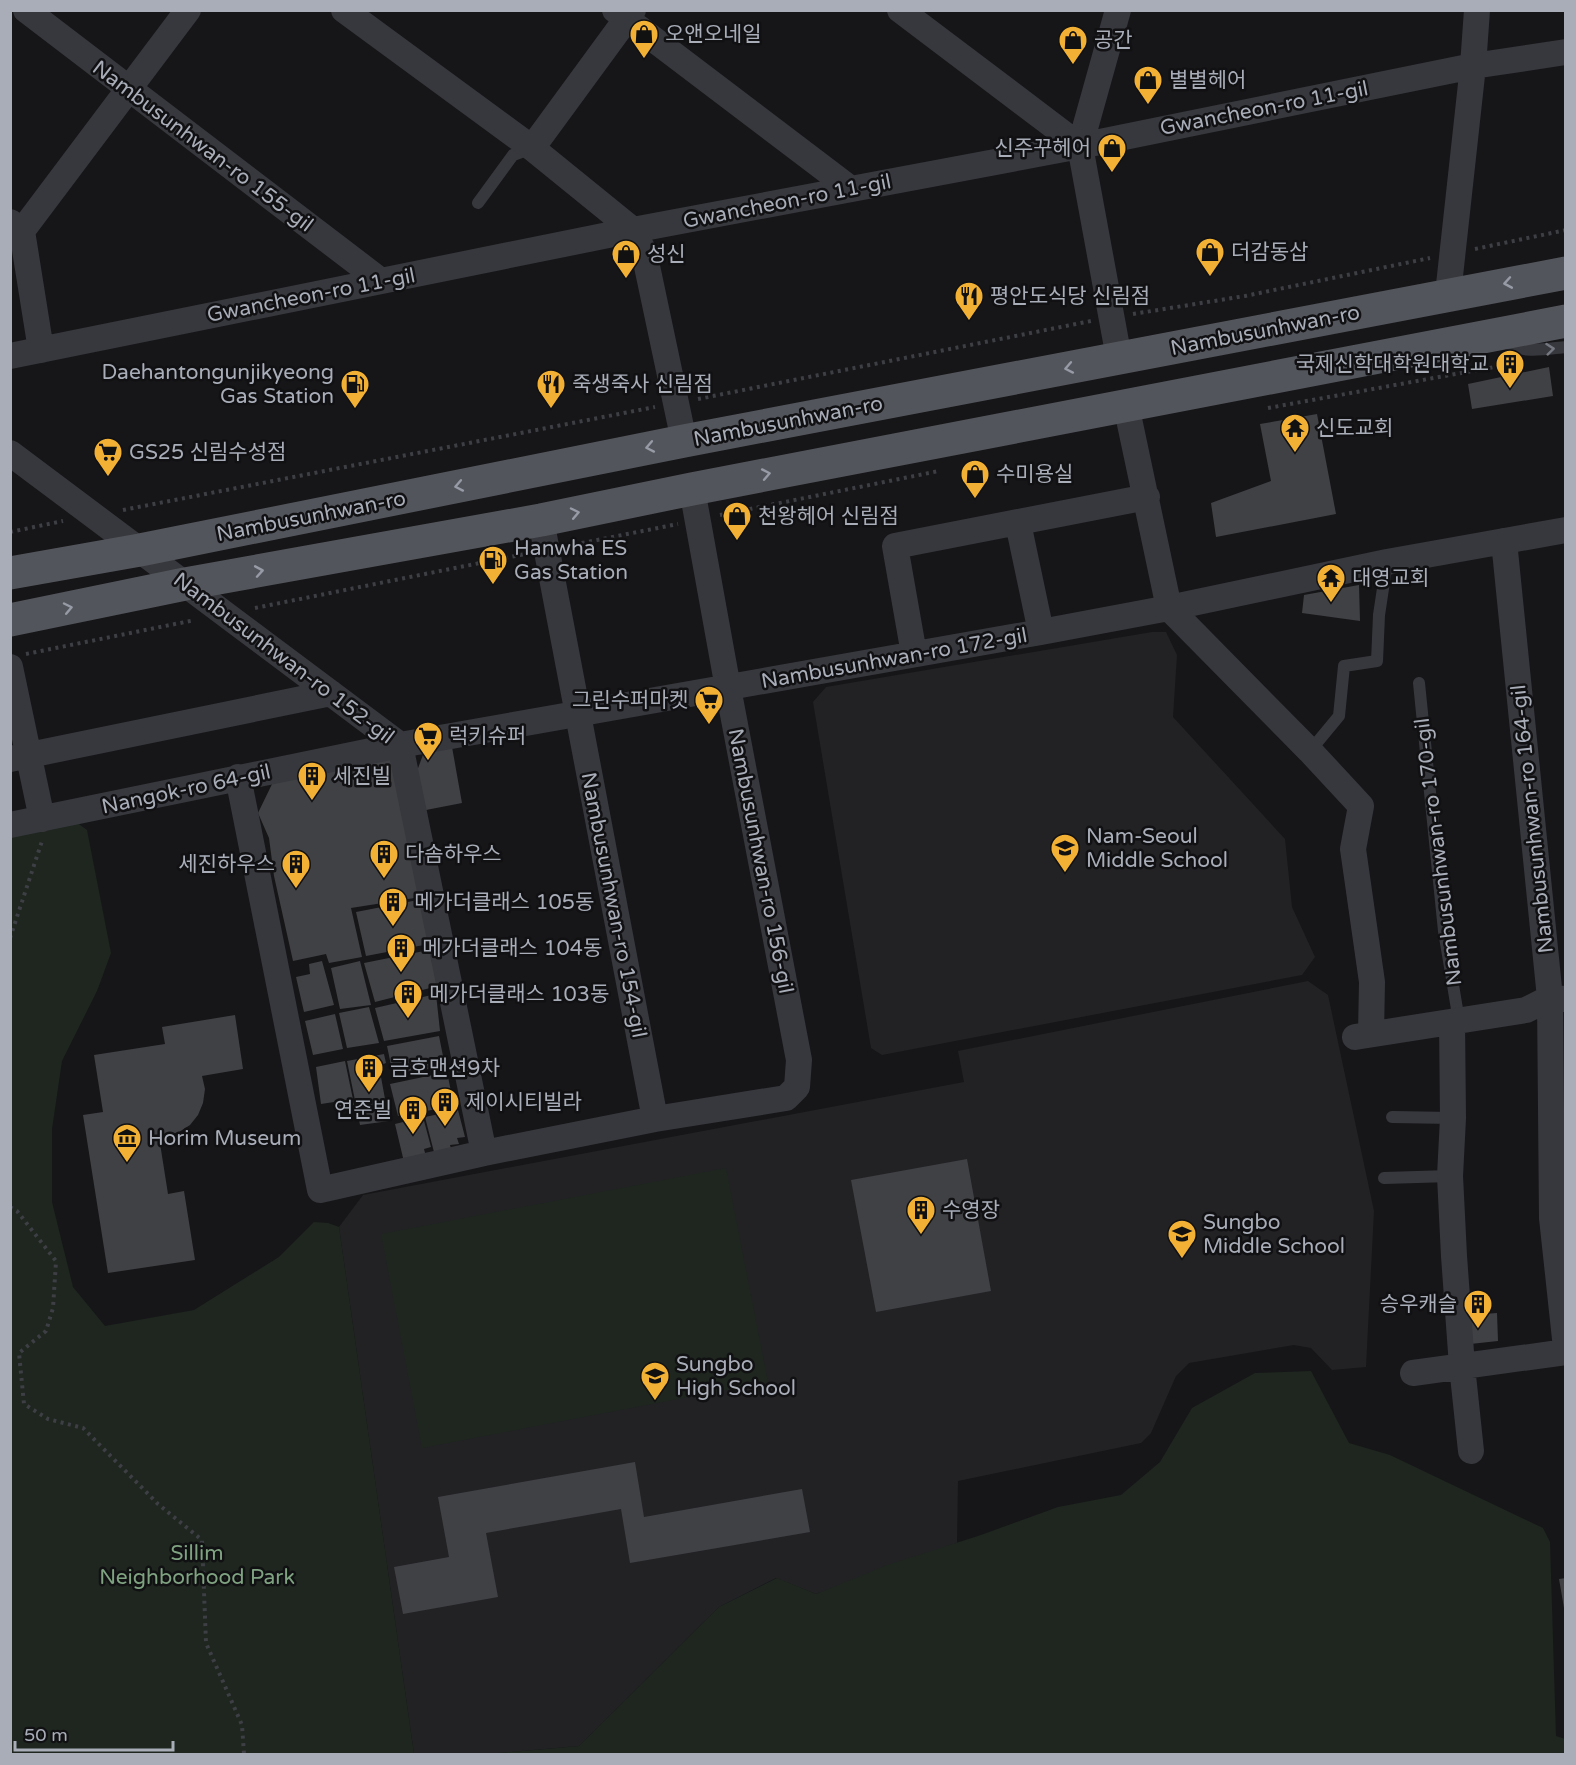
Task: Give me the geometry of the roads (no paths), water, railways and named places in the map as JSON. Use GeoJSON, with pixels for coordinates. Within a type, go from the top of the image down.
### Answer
{"type":"FeatureCollection","features":[{"type":"Feature","properties":{"kind":"main road","name":"Nambusunhwan-ro"},"geometry":{"type":"LineString","coordinates":[[10,573],[140,550],[684,441],[1566,273]]}},
{"type":"Feature","properties":{"kind":"main road","name":"Nambusunhwan-ro"},"geometry":{"type":"LineString","coordinates":[[10,620],[185,584],[544,535],[695,504],[1126,405],[1566,321]]}},
{"type":"Feature","properties":{"kind":"street","name":"Nambusunhwan-ro 155-gil"},"geometry":{"type":"LineString","coordinates":[[26,10],[381,281]]}},
{"type":"Feature","properties":{"kind":"street"},"geometry":{"type":"LineString","coordinates":[[41,350],[16,226],[128,90],[188,10]]}},
{"type":"Feature","properties":{"kind":"street"},"geometry":{"type":"LineString","coordinates":[[344,10],[532,148],[633,230],[644,252],[684,441]]}},
{"type":"Feature","properties":{"kind":"street"},"geometry":{"type":"LineString","coordinates":[[900,10],[1080,146]]}},
{"type":"Feature","properties":{"kind":"street"},"geometry":{"type":"LineString","coordinates":[[1118,10],[1080,146],[1119,358]]}},
{"type":"Feature","properties":{"kind":"street"},"geometry":{"type":"LineString","coordinates":[[1448,294],[1477,10]]}},
{"type":"Feature","properties":{"kind":"street"},"geometry":{"type":"LineString","coordinates":[[532,148],[624,13],[851,189]]}},
{"type":"Feature","properties":{"kind":"street","name":"Gwancheon-ro 11-gil"},"geometry":{"type":"LineString","coordinates":[[10,356],[633,230],[1080,146],[1473,66],[1566,52]]}},
{"type":"Feature","properties":{"kind":"street"},"geometry":{"type":"LineString","coordinates":[[1126,405],[1169,608],[1361,806],[1353,849],[1372,982],[1363,1036],[1526,1010],[1558,999]]}},
{"type":"Feature","properties":{"kind":"street","name":"Nambusunhwan-ro 152-gil"},"geometry":{"type":"LineString","coordinates":[[10,453],[400,745],[484,1153]]}},
{"type":"Feature","properties":{"kind":"street"},"geometry":{"type":"LineString","coordinates":[[914,654],[895,546],[1147,497]]}},
{"type":"Feature","properties":{"kind":"street","name":"Nambusunhwan-ro 156-gil"},"geometry":{"type":"LineString","coordinates":[[655,1119],[786,1098],[797,1087],[800,1060],[695,504]]}},
{"type":"Feature","properties":{"kind":"street"},"geometry":{"type":"LineString","coordinates":[[1018,523],[1041,632]]}},
{"type":"Feature","properties":{"kind":"street","name":"Nambusunhwan-ro 172-gil"},"geometry":{"type":"LineString","coordinates":[[400,745],[1041,632],[1169,608],[1387,562],[1566,530]]}},
{"type":"Feature","properties":{"kind":"street","name":"Nambusunhwan-ro 154-gil"},"geometry":{"type":"LineString","coordinates":[[544,535],[655,1119]]}},
{"type":"Feature","properties":{"kind":"street","name":"Nambusunhwan-ro 164-gil"},"geometry":{"type":"LineString","coordinates":[[1504,541],[1558,999],[1552,1218],[1566,1350]]}},
{"type":"Feature","properties":{"kind":"street"},"geometry":{"type":"LineString","coordinates":[[16,661],[20,757],[46,818]]}},
{"type":"Feature","properties":{"kind":"street"},"geometry":{"type":"LineString","coordinates":[[20,757],[331,693]]}},
{"type":"Feature","properties":{"kind":"street","name":"Nangok-ro 64-gil"},"geometry":{"type":"LineString","coordinates":[[10,825],[400,745]]}},
{"type":"Feature","properties":{"kind":"street"},"geometry":{"type":"LineString","coordinates":[[238,777],[320,1190],[484,1153],[655,1119]]}},
{"type":"Feature","properties":{"kind":"street","name":"Nambusunhwan-ro 170-gil"},"geometry":{"type":"LineString","coordinates":[[1455,1021],[1454,1118],[1450,1176],[1462,1366],[1472,1451]]}},
{"type":"Feature","properties":{"kind":"street"},"geometry":{"type":"LineString","coordinates":[[1413,1373],[1566,1350]]}},
{"type":"Feature","properties":{"kind":"lane"},"geometry":{"type":"LineString","coordinates":[[478,203],[513,155],[532,148]]}},
{"type":"Feature","properties":{"kind":"lane"},"geometry":{"type":"LineString","coordinates":[[1497,334],[1504,342],[1517,348],[1534,350],[1566,347]]}},
{"type":"Feature","properties":{"kind":"lane"},"geometry":{"type":"LineString","coordinates":[[1310,751],[1339,716],[1344,666],[1377,661],[1378,615],[1387,562]]}},
{"type":"Feature","properties":{"kind":"lane","name":"Nambusunhwan-ro 170-gil"},"geometry":{"type":"LineString","coordinates":[[1419,683],[1455,1021]]}},
{"type":"Feature","properties":{"kind":"lane"},"geometry":{"type":"LineString","coordinates":[[1392,1118],[1454,1118]]}},
{"type":"Feature","properties":{"kind":"lane"},"geometry":{"type":"LineString","coordinates":[[1384,1178],[1450,1176]]}},
{"type":"Feature","properties":{"kind":"place","name":"오앤오네일"},"geometry":{"type":"Point","coordinates":[644,60]}},
{"type":"Feature","properties":{"kind":"place","name":"공간"},"geometry":{"type":"Point","coordinates":[1073,66]}},
{"type":"Feature","properties":{"kind":"place","name":"별별헤어"},"geometry":{"type":"Point","coordinates":[1148,106]}},
{"type":"Feature","properties":{"kind":"place","name":"신주꾸헤어"},"geometry":{"type":"Point","coordinates":[1112,174]}},
{"type":"Feature","properties":{"kind":"place","name":"더감동삽"},"geometry":{"type":"Point","coordinates":[1210,278]}},
{"type":"Feature","properties":{"kind":"place","name":"성신"},"geometry":{"type":"Point","coordinates":[626,280]}},
{"type":"Feature","properties":{"kind":"place","name":"평안도식당 신림점"},"geometry":{"type":"Point","coordinates":[969,322]}},
{"type":"Feature","properties":{"kind":"place","name":"국제신학대학원대학교"},"geometry":{"type":"Point","coordinates":[1510,390]}},
{"type":"Feature","properties":{"kind":"place","name":"Daehantongunjikyeong Gas Station"},"geometry":{"type":"Point","coordinates":[355,410]}},
{"type":"Feature","properties":{"kind":"place","name":"죽생죽사 신림점"},"geometry":{"type":"Point","coordinates":[551,410]}},
{"type":"Feature","properties":{"kind":"place","name":"신도교회"},"geometry":{"type":"Point","coordinates":[1295,454]}},
{"type":"Feature","properties":{"kind":"place","name":"GS25 신림수성점"},"geometry":{"type":"Point","coordinates":[108,478]}},
{"type":"Feature","properties":{"kind":"place","name":"수미용실"},"geometry":{"type":"Point","coordinates":[975,500]}},
{"type":"Feature","properties":{"kind":"place","name":"천왕헤어 신림점"},"geometry":{"type":"Point","coordinates":[737,542]}},
{"type":"Feature","properties":{"kind":"place","name":"Hanwha ES Gas Station"},"geometry":{"type":"Point","coordinates":[493,586]}},
{"type":"Feature","properties":{"kind":"place","name":"대영교회"},"geometry":{"type":"Point","coordinates":[1331,604]}},
{"type":"Feature","properties":{"kind":"place","name":"그린수퍼마켓"},"geometry":{"type":"Point","coordinates":[709,726]}},
{"type":"Feature","properties":{"kind":"place","name":"럭키슈퍼"},"geometry":{"type":"Point","coordinates":[428,762]}},
{"type":"Feature","properties":{"kind":"place","name":"세진빌"},"geometry":{"type":"Point","coordinates":[312,802]}},
{"type":"Feature","properties":{"kind":"place","name":"Nam-Seoul Middle School"},"geometry":{"type":"Point","coordinates":[1065,874]}},
{"type":"Feature","properties":{"kind":"place","name":"다솜하우스"},"geometry":{"type":"Point","coordinates":[384,880]}},
{"type":"Feature","properties":{"kind":"place","name":"세진하우스"},"geometry":{"type":"Point","coordinates":[296,890]}},
{"type":"Feature","properties":{"kind":"place","name":"메가더클래스 105동"},"geometry":{"type":"Point","coordinates":[393,928]}},
{"type":"Feature","properties":{"kind":"place","name":"메가더클래스 104동"},"geometry":{"type":"Point","coordinates":[401,974]}},
{"type":"Feature","properties":{"kind":"place","name":"메가더클래스 103동"},"geometry":{"type":"Point","coordinates":[408,1020]}},
{"type":"Feature","properties":{"kind":"place","name":"금호맨션9차"},"geometry":{"type":"Point","coordinates":[369,1094]}},
{"type":"Feature","properties":{"kind":"place","name":"제이시티빌라"},"geometry":{"type":"Point","coordinates":[445,1128]}},
{"type":"Feature","properties":{"kind":"place","name":"연준빌"},"geometry":{"type":"Point","coordinates":[413,1136]}},
{"type":"Feature","properties":{"kind":"place","name":"Horim Museum"},"geometry":{"type":"Point","coordinates":[127,1164]}},
{"type":"Feature","properties":{"kind":"place","name":"수영장"},"geometry":{"type":"Point","coordinates":[921,1236]}},
{"type":"Feature","properties":{"kind":"place","name":"Sungbo Middle School"},"geometry":{"type":"Point","coordinates":[1182,1260]}},
{"type":"Feature","properties":{"kind":"place","name":"승우캐슬"},"geometry":{"type":"Point","coordinates":[1478,1330]}},
{"type":"Feature","properties":{"kind":"place","name":"Sungbo High School"},"geometry":{"type":"Point","coordinates":[655,1402]}},
{"type":"Feature","properties":{"kind":"park label","name":"Sillim Neighborhood Park"},"geometry":{"type":"Point","coordinates":[197,1565]}}]}
